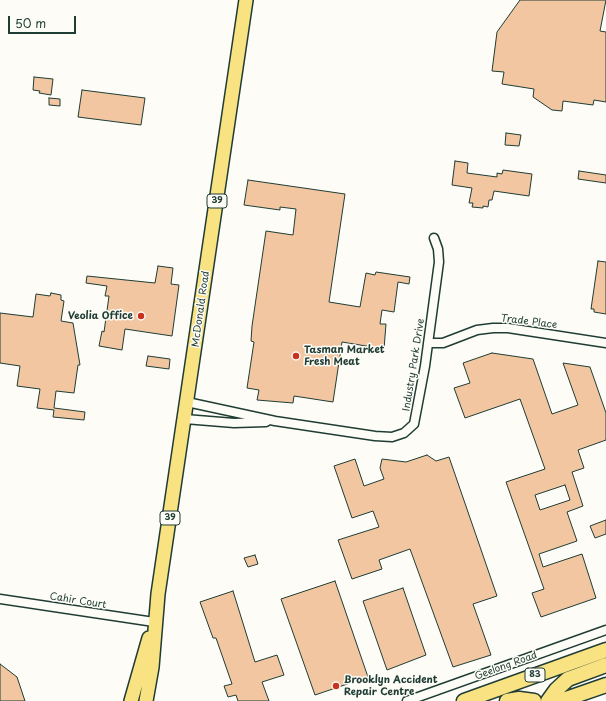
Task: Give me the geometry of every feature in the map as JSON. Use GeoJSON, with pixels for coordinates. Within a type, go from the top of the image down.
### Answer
{"type":"FeatureCollection","features":[{"type":"Feature","properties":{"kind":"highway","name":"Geelong Road"},"geometry":{"type":"LineString","coordinates":[[464,701],[606,650]]}},
{"type":"Feature","properties":{"kind":"highway"},"geometry":{"type":"LineString","coordinates":[[548,701],[556,690],[568,679],[606,665]]}},
{"type":"Feature","properties":{"kind":"highway"},"geometry":{"type":"LineString","coordinates":[[560,701],[606,685]]}},
{"type":"Feature","properties":{"kind":"highway"},"geometry":{"type":"LineString","coordinates":[[508,701],[519,699],[534,701]]}},
{"type":"Feature","properties":{"kind":"main road","name":"McDonald Road"},"geometry":{"type":"LineString","coordinates":[[146,701],[152,667],[155,620],[246,0]]}},
{"type":"Feature","properties":{"kind":"main road","name":"McDonald Road"},"geometry":{"type":"LineString","coordinates":[[131,701],[155,620]]}},
{"type":"Feature","properties":{"kind":"street","name":"Industry Park Drive"},"geometry":{"type":"LineString","coordinates":[[187,402],[275,421],[375,436],[392,437],[404,433],[414,424],[418,412],[439,262],[438,249],[434,238]]}},
{"type":"Feature","properties":{"kind":"street","name":"Trade Place"},"geometry":{"type":"LineString","coordinates":[[428,343],[443,343],[477,330],[493,328],[508,328],[606,343]]}},
{"type":"Feature","properties":{"kind":"street","name":"Industry Park Drive"},"geometry":{"type":"LineString","coordinates":[[185,419],[234,423],[275,421]]}},
{"type":"Feature","properties":{"kind":"street","name":"Cahir Court"},"geometry":{"type":"LineString","coordinates":[[0,599],[155,620]]}},
{"type":"Feature","properties":{"kind":"street","name":"Geelong Road"},"geometry":{"type":"LineString","coordinates":[[407,701],[606,630]]}},
{"type":"Feature","properties":{"kind":"building"},"geometry":{"type":"Polygon","coordinates":[[[520,0],[606,0],[600,31],[606,32],[606,102],[594,100],[593,105],[563,101],[562,111],[552,110],[533,97],[534,89],[502,84],[504,72],[492,71],[497,32],[520,0]]]}},
{"type":"Feature","properties":{"kind":"building"},"geometry":{"type":"Polygon","coordinates":[[[34,77],[53,79],[51,95],[39,93],[40,91],[33,90],[34,77]]]}},
{"type":"Feature","properties":{"kind":"building"},"geometry":{"type":"Polygon","coordinates":[[[82,90],[145,98],[141,125],[78,117],[82,90]]]}},
{"type":"Feature","properties":{"kind":"building"},"geometry":{"type":"Polygon","coordinates":[[[49,98],[60,99],[60,106],[49,105],[49,98]]]}},
{"type":"Feature","properties":{"kind":"building"},"geometry":{"type":"Polygon","coordinates":[[[506,133],[521,135],[519,146],[505,145],[506,133]]]}},
{"type":"Feature","properties":{"kind":"building"},"geometry":{"type":"Polygon","coordinates":[[[455,161],[468,163],[467,173],[497,177],[497,173],[502,174],[503,170],[532,174],[529,196],[494,191],[492,200],[489,200],[488,207],[472,207],[473,203],[469,203],[472,188],[452,185],[455,161]]]}},
{"type":"Feature","properties":{"kind":"building"},"geometry":{"type":"Polygon","coordinates":[[[579,171],[606,175],[606,183],[578,179],[579,171]]]}},
{"type":"Feature","properties":{"kind":"building"},"geometry":{"type":"Polygon","coordinates":[[[248,180],[345,194],[329,302],[360,307],[366,273],[375,275],[376,272],[410,277],[409,284],[398,282],[394,312],[382,310],[380,324],[386,324],[384,349],[342,342],[333,402],[294,396],[293,403],[257,400],[259,390],[247,388],[254,342],[251,341],[252,326],[266,231],[293,235],[296,209],[280,207],[280,210],[244,205],[248,180]]]}},
{"type":"Feature","properties":{"kind":"building"},"geometry":{"type":"Polygon","coordinates":[[[598,261],[606,262],[606,314],[594,312],[594,309],[591,309],[598,261]]]}},
{"type":"Feature","properties":{"kind":"building"},"geometry":{"type":"Polygon","coordinates":[[[158,266],[173,268],[171,284],[179,285],[172,336],[125,329],[122,350],[99,346],[102,331],[104,332],[109,296],[105,296],[107,286],[86,283],[87,276],[155,283],[158,266]]]}},
{"type":"Feature","properties":{"kind":"building"},"geometry":{"type":"Polygon","coordinates":[[[51,293],[61,295],[61,300],[64,301],[61,321],[73,323],[80,365],[78,365],[74,393],[56,391],[54,408],[85,412],[84,420],[53,417],[54,410],[37,408],[40,389],[17,386],[20,366],[0,363],[0,313],[33,317],[36,294],[50,296],[51,293]]]}},
{"type":"Feature","properties":{"kind":"building"},"geometry":{"type":"Polygon","coordinates":[[[492,353],[533,359],[552,414],[578,405],[563,363],[590,367],[606,413],[606,440],[578,450],[584,468],[572,472],[583,506],[567,512],[577,541],[539,554],[543,567],[582,554],[596,598],[541,617],[532,593],[544,589],[506,482],[545,469],[520,399],[465,418],[454,388],[470,383],[463,363],[492,353]],[[565,485],[535,495],[540,510],[570,500],[565,485]]]}},
{"type":"Feature","properties":{"kind":"building"},"geometry":{"type":"Polygon","coordinates":[[[148,356],[170,359],[169,369],[146,366],[148,356]]]}},
{"type":"Feature","properties":{"kind":"building"},"geometry":{"type":"Polygon","coordinates":[[[427,455],[436,461],[449,457],[497,596],[473,604],[491,655],[453,667],[410,549],[379,560],[382,569],[352,579],[338,540],[379,527],[373,511],[352,518],[334,466],[355,459],[364,486],[384,479],[380,468],[382,459],[406,462],[427,455]]]}},
{"type":"Feature","properties":{"kind":"building"},"geometry":{"type":"Polygon","coordinates":[[[606,520],[606,534],[595,538],[590,526],[606,520]]]}},
{"type":"Feature","properties":{"kind":"building"},"geometry":{"type":"Polygon","coordinates":[[[255,555],[258,564],[248,567],[244,558],[255,555]]]}},
{"type":"Feature","properties":{"kind":"building"},"geometry":{"type":"Polygon","coordinates":[[[335,581],[368,677],[315,695],[281,599],[335,581]]]}},
{"type":"Feature","properties":{"kind":"building"},"geometry":{"type":"Polygon","coordinates":[[[403,588],[426,655],[387,670],[363,601],[403,588]]]}},
{"type":"Feature","properties":{"kind":"building"},"geometry":{"type":"Polygon","coordinates":[[[233,591],[255,662],[277,655],[284,675],[262,682],[269,701],[238,701],[236,695],[228,697],[224,686],[232,684],[216,638],[213,638],[200,602],[233,591]]]}},
{"type":"Feature","properties":{"kind":"building"},"geometry":{"type":"Polygon","coordinates":[[[0,664],[17,677],[25,701],[0,701],[0,664]]]}},
{"type":"Feature","properties":{"kind":"place","name":"Veolia Office"},"geometry":{"type":"Point","coordinates":[141,316]}},
{"type":"Feature","properties":{"kind":"place","name":"Tasman Market Fresh Meat"},"geometry":{"type":"Point","coordinates":[296,356]}},
{"type":"Feature","properties":{"kind":"place","name":"Brooklyn Accident Repair Centre"},"geometry":{"type":"Point","coordinates":[336,686]}}]}
